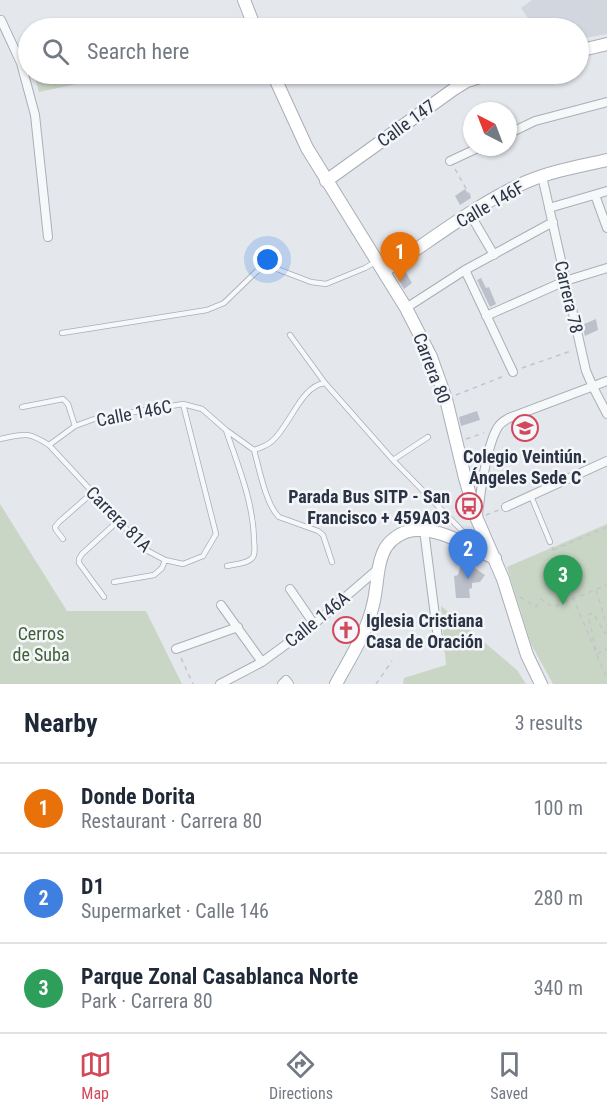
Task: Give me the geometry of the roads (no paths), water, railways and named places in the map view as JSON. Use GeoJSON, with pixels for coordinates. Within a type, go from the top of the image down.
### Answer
{"type":"FeatureCollection","features":[{"type":"Feature","properties":{"kind":"street"},"geometry":{"type":"LineString","coordinates":[[244,0],[251,18]]}},
{"type":"Feature","properties":{"kind":"street"},"geometry":{"type":"LineString","coordinates":[[0,19],[18,57]]}},
{"type":"Feature","properties":{"kind":"street"},"geometry":{"type":"LineString","coordinates":[[589,48],[607,44]]}},
{"type":"Feature","properties":{"kind":"street"},"geometry":{"type":"LineString","coordinates":[[27,84],[35,115],[48,237]]}},
{"type":"Feature","properties":{"kind":"street","name":"Carrera 80"},"geometry":{"type":"LineString","coordinates":[[278,84],[307,148],[406,308],[431,357],[446,399],[489,556],[506,588],[520,637],[541,684]]}},
{"type":"Feature","properties":{"kind":"street","name":"Calle 147"},"geometry":{"type":"LineString","coordinates":[[326,181],[463,84]]}},
{"type":"Feature","properties":{"kind":"street"},"geometry":{"type":"LineString","coordinates":[[517,130],[535,121],[607,102]]}},
{"type":"Feature","properties":{"kind":"street"},"geometry":{"type":"LineString","coordinates":[[450,161],[463,155]]}},
{"type":"Feature","properties":{"kind":"street","name":"Calle 146F"},"geometry":{"type":"LineString","coordinates":[[381,266],[508,191],[542,176],[607,160]]}},
{"type":"Feature","properties":{"kind":"street","name":"Carrera 78"},"geometry":{"type":"LineString","coordinates":[[542,176],[586,371],[607,414]]}},
{"type":"Feature","properties":{"kind":"street"},"geometry":{"type":"LineString","coordinates":[[549,208],[607,191]]}},
{"type":"Feature","properties":{"kind":"street"},"geometry":{"type":"LineString","coordinates":[[595,195],[607,228]]}},
{"type":"Feature","properties":{"kind":"street"},"geometry":{"type":"LineString","coordinates":[[474,211],[494,255]]}},
{"type":"Feature","properties":{"kind":"street"},"geometry":{"type":"LineString","coordinates":[[406,308],[465,270],[553,222]]}},
{"type":"Feature","properties":{"kind":"street"},"geometry":{"type":"LineString","coordinates":[[486,316],[565,280],[607,268]]}},
{"type":"Feature","properties":{"kind":"street"},"geometry":{"type":"LineString","coordinates":[[465,270],[513,372]]}},
{"type":"Feature","properties":{"kind":"street"},"geometry":{"type":"LineString","coordinates":[[477,519],[490,446],[496,429],[501,423],[607,381]]}},
{"type":"Feature","properties":{"kind":"street"},"geometry":{"type":"LineString","coordinates":[[506,507],[607,461]]}},
{"type":"Feature","properties":{"kind":"street"},"geometry":{"type":"LineString","coordinates":[[336,684],[366,626],[373,606],[382,556],[392,540],[407,531],[424,530],[450,537],[489,556]]}},
{"type":"Feature","properties":{"kind":"street"},"geometry":{"type":"LineString","coordinates":[[424,530],[438,639]]}},
{"type":"Feature","properties":{"kind":"street","name":"Calle 146A"},"geometry":{"type":"LineString","coordinates":[[220,684],[262,662],[314,624],[380,567]]}},
{"type":"Feature","properties":{"kind":"street"},"geometry":{"type":"LineString","coordinates":[[290,589],[314,624]]}},
{"type":"Feature","properties":{"kind":"street"},"geometry":{"type":"LineString","coordinates":[[221,605],[262,662]]}},
{"type":"Feature","properties":{"kind":"street"},"geometry":{"type":"LineString","coordinates":[[176,649],[238,627]]}},
{"type":"Feature","properties":{"kind":"lane"},"geometry":{"type":"LineString","coordinates":[[62,333],[207,310],[224,303],[257,271],[266,268],[277,268],[311,282],[326,284],[365,268],[381,266]]}},
{"type":"Feature","properties":{"kind":"lane"},"geometry":{"type":"LineString","coordinates":[[290,335],[325,383],[393,460],[489,556]]}},
{"type":"Feature","properties":{"kind":"lane"},"geometry":{"type":"LineString","coordinates":[[325,383],[313,387],[273,440],[254,450],[274,512],[279,517],[324,535],[332,562]]}},
{"type":"Feature","properties":{"kind":"lane"},"geometry":{"type":"LineString","coordinates":[[22,407],[63,399],[68,404],[75,426]]}},
{"type":"Feature","properties":{"kind":"lane","name":"Calle 146C"},"geometry":{"type":"LineString","coordinates":[[49,445],[75,426],[98,418],[183,404],[201,409],[254,450]]}},
{"type":"Feature","properties":{"kind":"lane","name":"Carrera 81A"},"geometry":{"type":"LineString","coordinates":[[0,439],[26,434],[34,435],[49,445],[146,550],[165,560],[183,564],[203,556],[216,534],[183,404]]}},
{"type":"Feature","properties":{"kind":"lane"},"geometry":{"type":"LineString","coordinates":[[226,430],[248,495],[253,520],[255,553],[248,562],[227,566]]}},
{"type":"Feature","properties":{"kind":"lane"},"geometry":{"type":"LineString","coordinates":[[393,460],[429,437]]}},
{"type":"Feature","properties":{"kind":"lane"},"geometry":{"type":"LineString","coordinates":[[63,539],[55,527],[92,492]]}},
{"type":"Feature","properties":{"kind":"lane"},"geometry":{"type":"LineString","coordinates":[[531,496],[549,542]]}},
{"type":"Feature","properties":{"kind":"lane"},"geometry":{"type":"LineString","coordinates":[[104,597],[79,563],[79,559],[117,521]]}},
{"type":"Feature","properties":{"kind":"lane"},"geometry":{"type":"LineString","coordinates":[[114,582],[154,575],[162,568],[165,560]]}},
{"type":"Feature","properties":{"kind":"place","name":"Donde Dorita"},"geometry":{"type":"Point","coordinates":[400,282]}},
{"type":"Feature","properties":{"kind":"place","name":"Colegio Veintiún. Ángeles Sede C"},"geometry":{"type":"Point","coordinates":[525,428]}},
{"type":"Feature","properties":{"kind":"place","name":"Parada Bus SITP - San Francisco + 459A03"},"geometry":{"type":"Point","coordinates":[469,506]}},
{"type":"Feature","properties":{"kind":"place","name":"D1"},"geometry":{"type":"Point","coordinates":[468,579]}},
{"type":"Feature","properties":{"kind":"place","name":"Parque Zonal Casablanca Norte"},"geometry":{"type":"Point","coordinates":[563,605]}},
{"type":"Feature","properties":{"kind":"place","name":"Iglesia Cristiana Casa de Oración"},"geometry":{"type":"Point","coordinates":[346,630]}},
{"type":"Feature","properties":{"kind":"park label","name":"Cerros de Suba"},"geometry":{"type":"Point","coordinates":[41,643]}}]}
